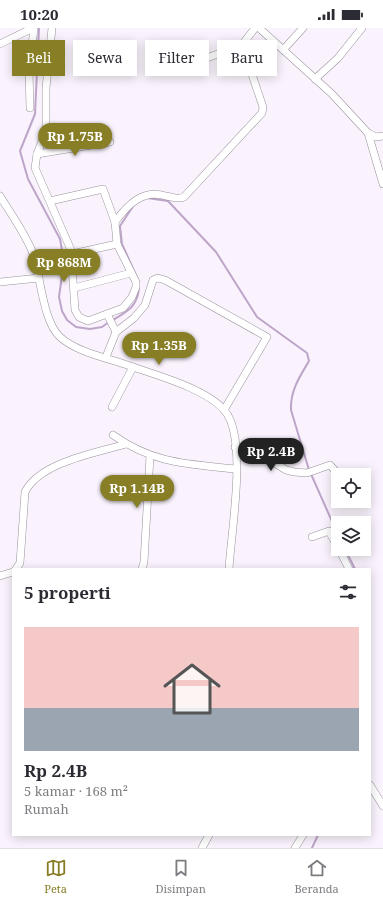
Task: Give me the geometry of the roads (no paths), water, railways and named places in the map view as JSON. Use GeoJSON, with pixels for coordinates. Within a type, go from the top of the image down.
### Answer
{"type":"FeatureCollection","features":[{"type":"Feature","properties":{"kind":"street"},"geometry":{"type":"LineString","coordinates":[[0,44],[33,28]]}},
{"type":"Feature","properties":{"kind":"street"},"geometry":{"type":"LineString","coordinates":[[30,108],[29,71],[33,28]]}},
{"type":"Feature","properties":{"kind":"street"},"geometry":{"type":"LineString","coordinates":[[50,201],[102,188],[116,222],[117,244],[136,282],[135,292],[123,308],[88,321],[79,317],[75,310],[72,254],[36,172],[37,154],[46,131],[46,88],[52,28]]}},
{"type":"Feature","properties":{"kind":"street"},"geometry":{"type":"LineString","coordinates":[[247,40],[260,28],[338,100],[368,133],[376,137],[383,136]]}},
{"type":"Feature","properties":{"kind":"street"},"geometry":{"type":"LineString","coordinates":[[283,50],[302,28]]}},
{"type":"Feature","properties":{"kind":"street"},"geometry":{"type":"LineString","coordinates":[[315,79],[338,58],[362,28]]}},
{"type":"Feature","properties":{"kind":"street"},"geometry":{"type":"LineString","coordinates":[[116,222],[127,207],[142,196],[158,194],[177,198],[184,197],[262,113],[263,107],[252,76]]}},
{"type":"Feature","properties":{"kind":"street"},"geometry":{"type":"LineString","coordinates":[[368,133],[383,184]]}},
{"type":"Feature","properties":{"kind":"street"},"geometry":{"type":"LineString","coordinates":[[37,154],[110,142]]}},
{"type":"Feature","properties":{"kind":"street"},"geometry":{"type":"LineString","coordinates":[[0,196],[26,239],[51,321],[60,336],[80,348],[189,388],[210,399],[224,410],[232,424],[236,469],[229,568]]}},
{"type":"Feature","properties":{"kind":"street"},"geometry":{"type":"LineString","coordinates":[[72,254],[117,244]]}},
{"type":"Feature","properties":{"kind":"street"},"geometry":{"type":"LineString","coordinates":[[74,288],[131,273]]}},
{"type":"Feature","properties":{"kind":"street"},"geometry":{"type":"LineString","coordinates":[[0,282],[39,278]]}},
{"type":"Feature","properties":{"kind":"street"},"geometry":{"type":"LineString","coordinates":[[106,357],[115,331],[134,318],[145,305],[153,280],[158,278],[165,280],[265,335],[266,339],[224,410]]}},
{"type":"Feature","properties":{"kind":"street"},"geometry":{"type":"LineString","coordinates":[[107,314],[115,331]]}},
{"type":"Feature","properties":{"kind":"street"},"geometry":{"type":"LineString","coordinates":[[112,406],[133,367]]}},
{"type":"Feature","properties":{"kind":"street"},"geometry":{"type":"LineString","coordinates":[[113,435],[126,444],[150,456],[173,462],[236,469]]}},
{"type":"Feature","properties":{"kind":"street"},"geometry":{"type":"LineString","coordinates":[[17,568],[20,563],[25,492],[34,478],[65,463],[126,444]]}},
{"type":"Feature","properties":{"kind":"street"},"geometry":{"type":"LineString","coordinates":[[235,447],[260,453],[286,470],[307,473],[330,465],[333,468]]}},
{"type":"Feature","properties":{"kind":"street"},"geometry":{"type":"LineString","coordinates":[[142,568],[144,562],[150,456]]}},
{"type":"Feature","properties":{"kind":"street"},"geometry":{"type":"LineString","coordinates":[[312,537],[329,532],[331,536]]}},
{"type":"Feature","properties":{"kind":"street"},"geometry":{"type":"LineString","coordinates":[[342,556],[348,568]]}},
{"type":"Feature","properties":{"kind":"street"},"geometry":{"type":"LineString","coordinates":[[0,576],[12,572]]}},
{"type":"Feature","properties":{"kind":"street"},"geometry":{"type":"LineString","coordinates":[[371,787],[383,806]]}},
{"type":"Feature","properties":{"kind":"street"},"geometry":{"type":"LineString","coordinates":[[202,848],[208,836]]}},
{"type":"Feature","properties":{"kind":"street"},"geometry":{"type":"LineString","coordinates":[[295,848],[302,836]]}},
{"type":"Feature","properties":{"kind":"waterway"},"geometry":{"type":"LineString","coordinates":[[39,28],[35,114],[20,151],[28,179],[60,239],[64,261],[59,297],[62,311],[67,320],[76,327],[90,329],[102,327],[109,322]]}},
{"type":"Feature","properties":{"kind":"waterway"},"geometry":{"type":"LineString","coordinates":[[147,198],[168,201],[216,252],[257,317],[307,353],[309,361],[294,390],[291,410],[309,470]]}},
{"type":"Feature","properties":{"kind":"waterway"},"geometry":{"type":"LineString","coordinates":[[134,205],[120,226],[122,244],[139,282]]}},
{"type":"Feature","properties":{"kind":"waterway"},"geometry":{"type":"LineString","coordinates":[[113,320],[128,311],[137,299],[139,287]]}},
{"type":"Feature","properties":{"kind":"waterway"},"geometry":{"type":"LineString","coordinates":[[311,474],[331,519]]}},
{"type":"Feature","properties":{"kind":"waterway"},"geometry":{"type":"LineString","coordinates":[[348,556],[354,568]]}},
{"type":"Feature","properties":{"kind":"waterway"},"geometry":{"type":"LineString","coordinates":[[312,848],[318,836]]}}]}
